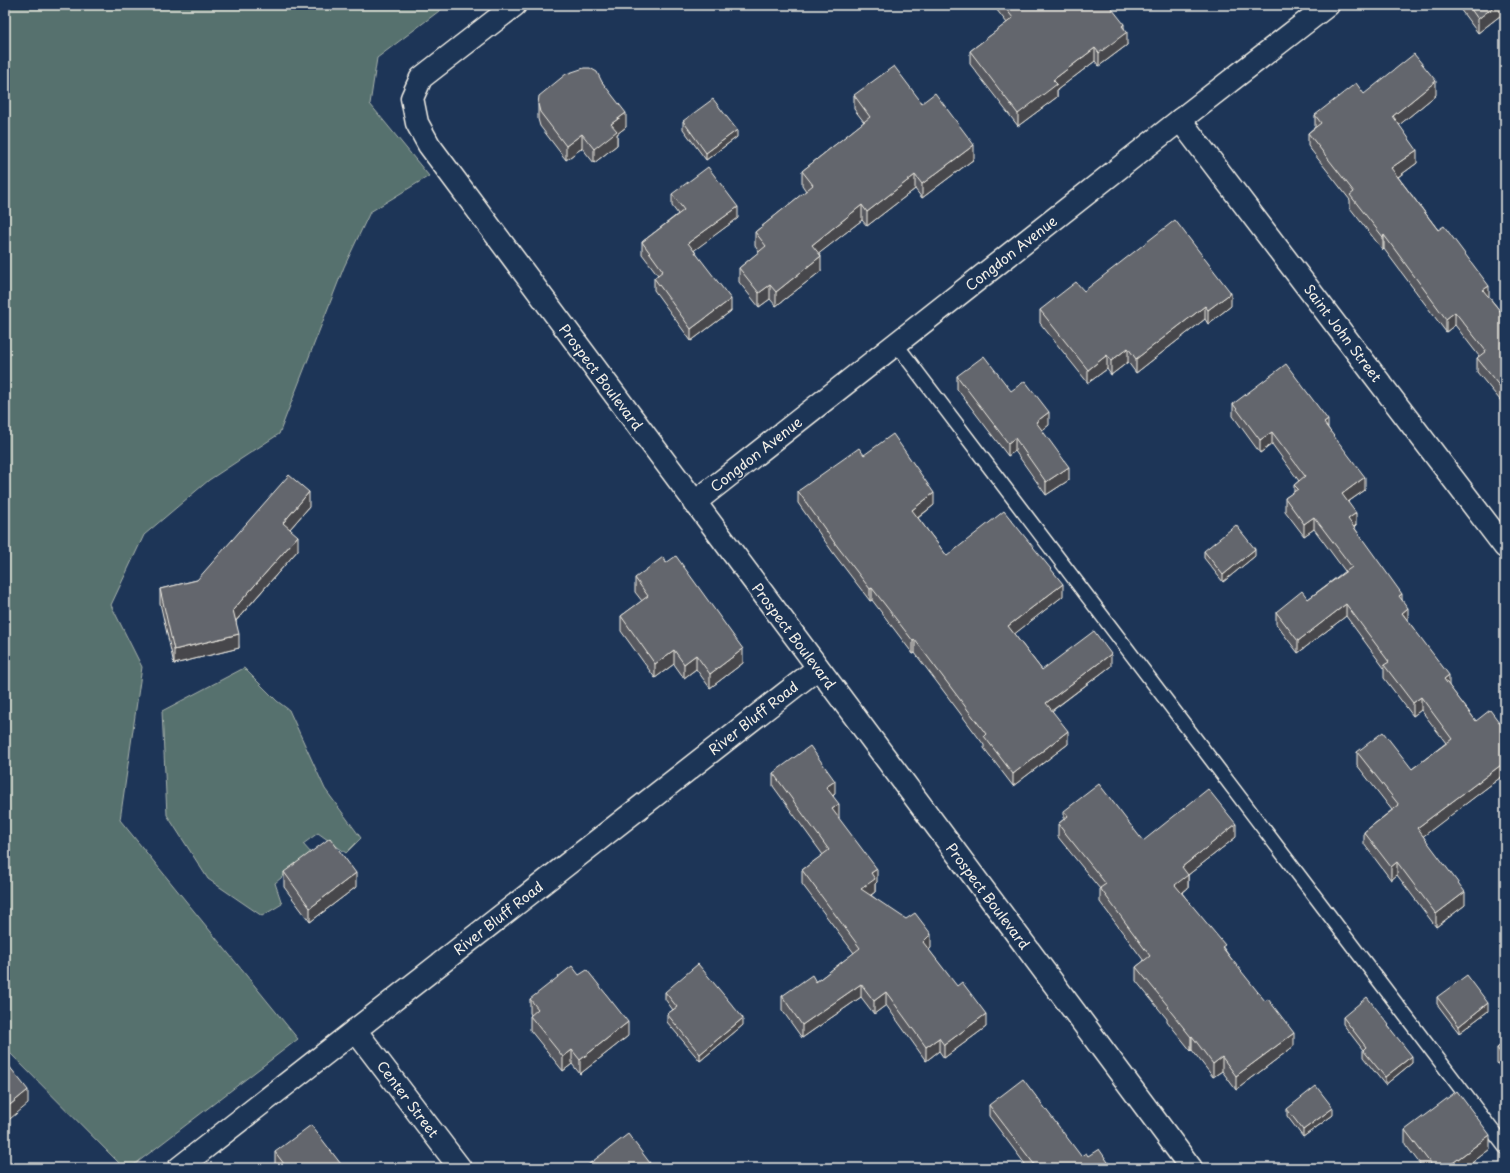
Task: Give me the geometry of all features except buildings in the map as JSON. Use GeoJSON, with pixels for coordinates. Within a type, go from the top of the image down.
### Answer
{"type":"FeatureCollection","features":[{"type":"Feature","properties":{"kind":"street","name":"Prospect Boulevard"},"geometry":{"type":"LineString","coordinates":[[515,5],[421,78],[412,98],[417,123],[428,145],[1191,1168]]}},
{"type":"Feature","properties":{"kind":"street","name":"Congdon Avenue"},"geometry":{"type":"LineString","coordinates":[[694,503],[1328,5]]}},
{"type":"Feature","properties":{"kind":"street","name":"Saint John Street"},"geometry":{"type":"LineString","coordinates":[[1180,120],[1505,547]]}},
{"type":"Feature","properties":{"kind":"street","name":"River Bluff Road"},"geometry":{"type":"LineString","coordinates":[[179,1168],[818,668]]}},
{"type":"Feature","properties":{"kind":"street","name":"Center Street"},"geometry":{"type":"LineString","coordinates":[[355,1030],[460,1168]]}},
{"type":"Feature","properties":{"kind":"lane"},"geometry":{"type":"LineString","coordinates":[[896,344],[1505,1147]]}},
{"type":"Feature","properties":{"kind":"green space"},"geometry":{"type":"Polygon","coordinates":[[[5,5],[447,5],[377,58],[370,104],[429,176],[370,212],[344,267],[279,434],[209,480],[144,535],[111,605],[142,667],[120,820],[298,1039],[130,1168],[124,1168],[5,1048],[5,5]]]}},
{"type":"Feature","properties":{"kind":"green space"},"geometry":{"type":"Polygon","coordinates":[[[244,668],[277,701],[289,710],[325,789],[361,838],[346,853],[318,833],[303,844],[311,853],[275,883],[282,904],[262,916],[208,879],[167,815],[162,711],[244,668]]]}}]}
